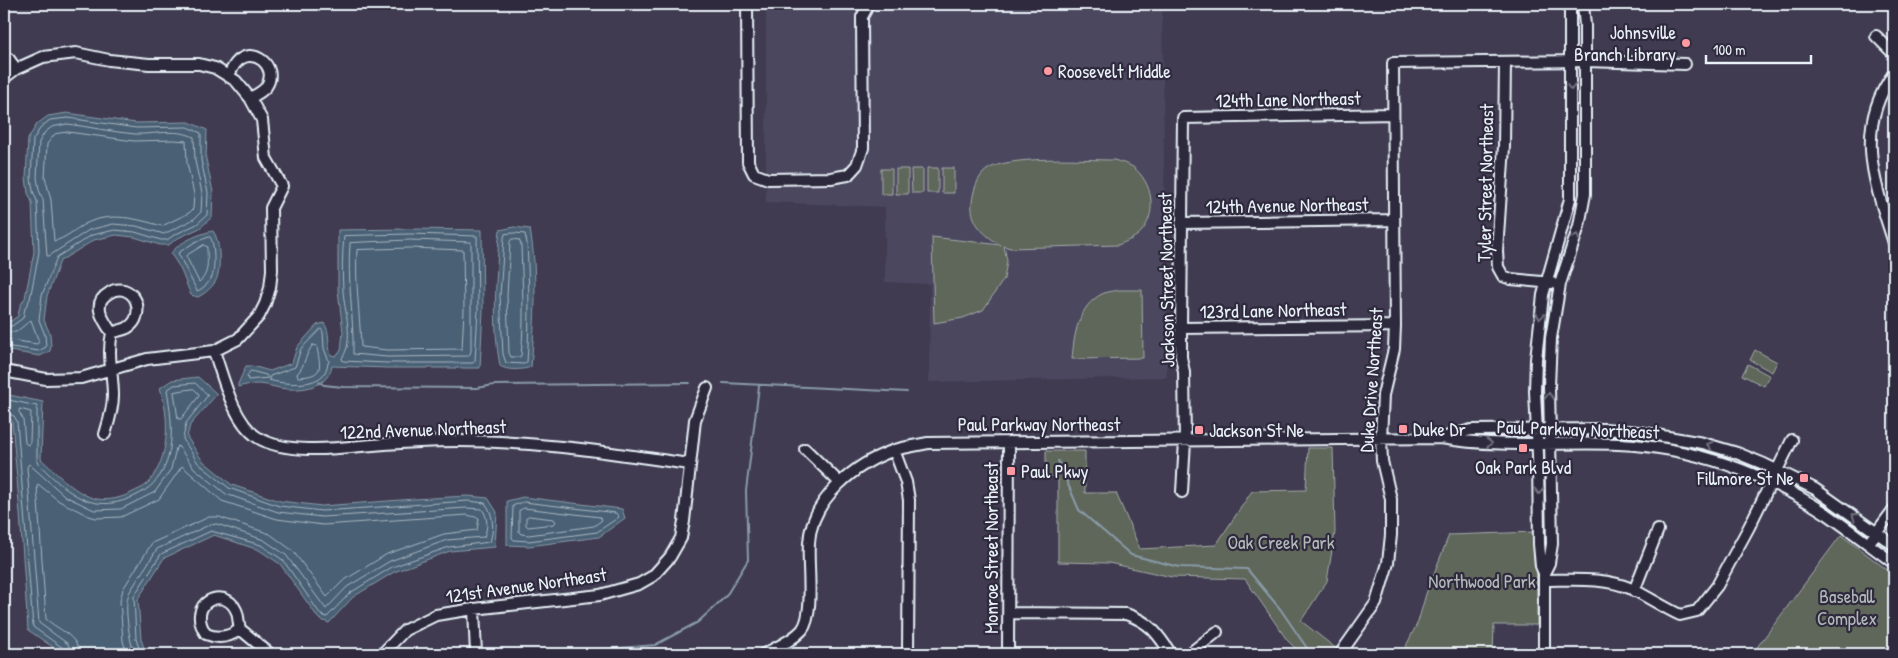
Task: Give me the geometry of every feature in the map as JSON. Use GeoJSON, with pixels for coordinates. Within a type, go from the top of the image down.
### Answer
{"type":"FeatureCollection","features":[{"type":"Feature","properties":{"kind":"street"},"geometry":{"type":"LineString","coordinates":[[747,4],[748,162],[754,174],[768,179],[831,178],[848,175],[857,165],[863,148],[862,17],[869,4]]}},
{"type":"Feature","properties":{"kind":"street"},"geometry":{"type":"LineString","coordinates":[[1544,654],[1544,576],[1539,544],[1536,430],[1536,343],[1546,282],[1570,199],[1570,4]]}},
{"type":"Feature","properties":{"kind":"street"},"geometry":{"type":"LineString","coordinates":[[1544,576],[1549,563],[1552,544],[1549,386],[1551,338],[1560,284],[1579,226],[1585,194],[1583,4]]}},
{"type":"Feature","properties":{"kind":"street"},"geometry":{"type":"LineString","coordinates":[[1876,36],[1894,54]]}},
{"type":"Feature","properties":{"kind":"street"},"geometry":{"type":"LineString","coordinates":[[4,371],[46,379],[81,378],[147,359],[214,351],[238,339],[258,316],[265,304],[270,288],[272,270],[271,208],[282,186],[266,158],[262,120],[250,98],[241,87],[215,68],[199,64],[149,64],[109,60],[76,53],[43,57],[16,69],[5,77]]}},
{"type":"Feature","properties":{"kind":"street"},"geometry":{"type":"LineString","coordinates":[[4,56],[10,59],[16,69]]}},
{"type":"Feature","properties":{"kind":"street"},"geometry":{"type":"LineString","coordinates":[[228,76],[236,62],[241,59],[253,56],[264,61],[270,72],[270,79],[263,90],[250,98]]}},
{"type":"Feature","properties":{"kind":"street"},"geometry":{"type":"LineString","coordinates":[[1505,63],[1585,60],[1684,64]]}},
{"type":"Feature","properties":{"kind":"street","name":"Duke Drive Northeast"},"geometry":{"type":"LineString","coordinates":[[1340,654],[1376,603],[1388,563],[1391,535],[1391,499],[1382,461],[1381,439],[1383,395],[1394,349],[1393,63],[1505,63]]}},
{"type":"Feature","properties":{"kind":"street","name":"Tyler Street Northeast"},"geometry":{"type":"LineString","coordinates":[[1505,63],[1504,146],[1497,251],[1498,266],[1503,276],[1512,279],[1560,284]]}},
{"type":"Feature","properties":{"kind":"street"},"geometry":{"type":"LineString","coordinates":[[1894,73],[1885,86],[1874,116],[1870,142],[1875,185],[1894,243]]}},
{"type":"Feature","properties":{"kind":"street","name":"124th Lane Northeast"},"geometry":{"type":"LineString","coordinates":[[1183,118],[1393,114]]}},
{"type":"Feature","properties":{"kind":"street","name":"Jackson Street Northeast"},"geometry":{"type":"LineString","coordinates":[[1183,118],[1181,357],[1184,372],[1185,441]]}},
{"type":"Feature","properties":{"kind":"street","name":"124th Avenue Northeast"},"geometry":{"type":"LineString","coordinates":[[1181,223],[1393,220]]}},
{"type":"Feature","properties":{"kind":"street"},"geometry":{"type":"LineString","coordinates":[[114,290],[124,290],[133,296],[138,304],[137,313],[133,322],[127,328],[112,333],[99,312],[100,303],[105,295],[114,290]]}},
{"type":"Feature","properties":{"kind":"street","name":"123rd Lane Northeast"},"geometry":{"type":"LineString","coordinates":[[1181,328],[1394,326]]}},
{"type":"Feature","properties":{"kind":"street"},"geometry":{"type":"LineString","coordinates":[[105,434],[112,405],[109,343],[112,333]]}},
{"type":"Feature","properties":{"kind":"street","name":"122nd Avenue Northeast"},"geometry":{"type":"LineString","coordinates":[[214,351],[239,418],[258,438],[275,444],[319,450],[394,443],[502,442],[600,451],[689,464]]}},
{"type":"Feature","properties":{"kind":"street","name":"121st Avenue Northeast"},"geometry":{"type":"LineString","coordinates":[[382,654],[405,630],[436,615],[474,609],[600,596],[639,584],[653,576],[670,557],[681,538],[694,420],[707,388]]}},
{"type":"Feature","properties":{"kind":"street","name":"Paul Parkway Northeast"},"geometry":{"type":"LineString","coordinates":[[1441,438],[1471,430],[1606,429],[1670,436],[1703,443],[1738,453],[1778,470],[1815,489],[1894,545]]}},
{"type":"Feature","properties":{"kind":"street","name":"Paul Parkway Northeast"},"geometry":{"type":"LineString","coordinates":[[764,654],[787,642],[803,629],[809,602],[809,542],[812,524],[821,506],[840,483],[874,460],[894,450],[944,442],[1441,438],[1473,444],[1618,444],[1669,450],[1732,466],[1771,482],[1826,514],[1894,563]]}},
{"type":"Feature","properties":{"kind":"street"},"geometry":{"type":"LineString","coordinates":[[1544,576],[1609,582],[1634,591],[1680,615],[1696,611],[1719,583],[1750,527],[1778,470],[1785,451],[1792,440]]}},
{"type":"Feature","properties":{"kind":"street"},"geometry":{"type":"LineString","coordinates":[[1182,492],[1185,441]]}},
{"type":"Feature","properties":{"kind":"street","name":"Monroe Street Northeast"},"geometry":{"type":"LineString","coordinates":[[1008,654],[1009,442]]}},
{"type":"Feature","properties":{"kind":"street"},"geometry":{"type":"LineString","coordinates":[[806,449],[840,483]]}},
{"type":"Feature","properties":{"kind":"street"},"geometry":{"type":"LineString","coordinates":[[894,450],[906,482],[909,500],[908,654]]}},
{"type":"Feature","properties":{"kind":"street"},"geometry":{"type":"LineString","coordinates":[[1868,544],[1894,509]]}},
{"type":"Feature","properties":{"kind":"street"},"geometry":{"type":"LineString","coordinates":[[1634,591],[1658,530]]}},
{"type":"Feature","properties":{"kind":"street"},"geometry":{"type":"LineString","coordinates":[[240,629],[235,633],[220,637],[206,634],[199,620],[200,610],[205,603],[212,599],[224,598],[235,608],[240,629],[270,654]]}},
{"type":"Feature","properties":{"kind":"street"},"geometry":{"type":"LineString","coordinates":[[474,609],[476,654]]}},
{"type":"Feature","properties":{"kind":"street"},"geometry":{"type":"LineString","coordinates":[[1009,613],[1126,614],[1138,618],[1152,628],[1171,654]]}},
{"type":"Feature","properties":{"kind":"street"},"geometry":{"type":"LineString","coordinates":[[1189,654],[1217,632]]}},
{"type":"Feature","properties":{"kind":"shaded area"},"geometry":{"type":"Polygon","coordinates":[[[766,4],[1162,4],[1167,377],[929,382],[930,284],[885,282],[885,207],[766,202],[766,4]]]}},
{"type":"Feature","properties":{"kind":"green space"},"geometry":{"type":"Polygon","coordinates":[[[1031,160],[1114,160],[1133,167],[1139,173],[1145,181],[1151,197],[1150,215],[1140,233],[1118,245],[1010,248],[1004,246],[1007,261],[1004,279],[983,310],[963,318],[934,323],[932,237],[1001,245],[984,233],[973,217],[973,194],[978,180],[984,172],[999,165],[1031,160]]]}},
{"type":"Feature","properties":{"kind":"green space"},"geometry":{"type":"Polygon","coordinates":[[[927,168],[938,168],[938,193],[927,193],[927,168]]]}},
{"type":"Feature","properties":{"kind":"green space"},"geometry":{"type":"Polygon","coordinates":[[[942,168],[954,168],[954,193],[942,193],[942,168]]]}},
{"type":"Feature","properties":{"kind":"green space"},"geometry":{"type":"Polygon","coordinates":[[[881,169],[892,169],[892,194],[881,194],[881,169]]]}},
{"type":"Feature","properties":{"kind":"green space"},"geometry":{"type":"Polygon","coordinates":[[[896,169],[908,169],[908,194],[896,194],[896,169]]]}},
{"type":"Feature","properties":{"kind":"green space"},"geometry":{"type":"Polygon","coordinates":[[[911,169],[923,169],[923,193],[912,193],[911,169]]]}},
{"type":"Feature","properties":{"kind":"green space"},"geometry":{"type":"Polygon","coordinates":[[[1121,290],[1142,290],[1143,358],[1072,359],[1076,331],[1087,306],[1104,293],[1121,290]]]}},
{"type":"Feature","properties":{"kind":"green space"},"geometry":{"type":"Polygon","coordinates":[[[1755,350],[1777,362],[1772,372],[1750,360],[1755,350]]]}},
{"type":"Feature","properties":{"kind":"green space"},"geometry":{"type":"Polygon","coordinates":[[[1748,364],[1770,376],[1764,386],[1742,375],[1748,364]]]}},
{"type":"Feature","properties":{"kind":"green space","name":"Oak Creek Park"},"geometry":{"type":"Polygon","coordinates":[[[1308,448],[1333,448],[1335,532],[1327,581],[1301,621],[1338,650],[1334,654],[1301,654],[1287,640],[1245,579],[1172,577],[1109,563],[1058,562],[1058,477],[1046,476],[1046,451],[1085,451],[1085,493],[1116,493],[1140,549],[1216,545],[1252,491],[1306,490],[1308,448]]]}},
{"type":"Feature","properties":{"kind":"green space","name":"Northwood Park"},"geometry":{"type":"Polygon","coordinates":[[[1536,532],[1537,625],[1494,625],[1493,654],[1402,654],[1418,622],[1426,594],[1449,535],[1536,532]]]}},
{"type":"Feature","properties":{"kind":"green space","name":"Baseball Complex"},"geometry":{"type":"Polygon","coordinates":[[[1841,535],[1894,575],[1894,654],[1752,654],[1841,535]]]}},
{"type":"Feature","properties":{"kind":"water"},"geometry":{"type":"Polygon","coordinates":[[[67,113],[136,123],[189,122],[207,130],[206,159],[213,192],[212,217],[200,228],[176,239],[169,245],[160,245],[134,237],[116,235],[94,240],[60,261],[47,296],[44,320],[50,334],[50,351],[40,356],[4,350],[4,321],[11,321],[18,316],[20,306],[25,298],[34,252],[32,202],[28,193],[26,178],[28,139],[37,124],[48,116],[67,113]]]}},
{"type":"Feature","properties":{"kind":"water"},"geometry":{"type":"Polygon","coordinates":[[[514,227],[530,229],[535,280],[535,316],[531,367],[515,370],[500,366],[495,318],[500,230],[514,227]]]}},
{"type":"Feature","properties":{"kind":"water"},"geometry":{"type":"Polygon","coordinates":[[[338,230],[482,230],[483,310],[480,368],[332,366],[330,373],[321,382],[302,389],[284,389],[258,384],[238,387],[246,366],[270,371],[292,363],[297,347],[317,325],[324,323],[326,327],[331,355],[335,356],[341,351],[343,332],[338,290],[338,230]]]}},
{"type":"Feature","properties":{"kind":"water"},"geometry":{"type":"Polygon","coordinates":[[[213,231],[218,246],[218,273],[216,281],[212,286],[198,297],[191,295],[180,268],[171,254],[183,242],[213,231]]]}},
{"type":"Feature","properties":{"kind":"water"},"geometry":{"type":"Polygon","coordinates":[[[198,377],[217,394],[190,425],[187,437],[202,460],[232,485],[280,501],[322,506],[468,496],[488,498],[497,512],[495,547],[450,551],[394,572],[353,597],[329,623],[319,619],[280,564],[259,550],[214,535],[164,558],[138,599],[141,639],[146,654],[63,654],[28,630],[12,421],[4,416],[4,394],[43,402],[41,459],[67,483],[90,497],[101,500],[123,496],[148,483],[161,462],[166,437],[165,412],[160,388],[172,380],[198,377]]]}},
{"type":"Feature","properties":{"kind":"water"},"geometry":{"type":"Polygon","coordinates":[[[523,497],[622,509],[625,518],[599,537],[529,546],[507,545],[507,501],[523,497]]]}},
{"type":"Feature","properties":{"kind":"waterway"},"geometry":{"type":"LineString","coordinates":[[319,382],[324,385],[343,387],[477,388],[494,385],[690,383]]}},
{"type":"Feature","properties":{"kind":"waterway"},"geometry":{"type":"LineString","coordinates":[[723,383],[907,392]]}},
{"type":"Feature","properties":{"kind":"waterway"},"geometry":{"type":"LineString","coordinates":[[574,652],[655,645],[698,622],[726,596],[748,560],[746,491],[759,386]]}},
{"type":"Feature","properties":{"kind":"waterway"},"geometry":{"type":"LineString","coordinates":[[1058,461],[1079,510],[1131,555],[1179,567],[1247,569],[1281,610],[1311,654]]}},
{"type":"Feature","properties":{"kind":"place","name":"Johnsville Branch Library"},"geometry":{"type":"Point","coordinates":[1686,43]}},
{"type":"Feature","properties":{"kind":"place","name":"Roosevelt Middle"},"geometry":{"type":"Point","coordinates":[1048,71]}},
{"type":"Feature","properties":{"kind":"place","name":"Duke Dr"},"geometry":{"type":"Point","coordinates":[1403,429]}},
{"type":"Feature","properties":{"kind":"place","name":"Jackson St Ne"},"geometry":{"type":"Point","coordinates":[1199,430]}},
{"type":"Feature","properties":{"kind":"place","name":"Oak Park Blvd"},"geometry":{"type":"Point","coordinates":[1523,448]}},
{"type":"Feature","properties":{"kind":"place","name":"Paul Pkwy"},"geometry":{"type":"Point","coordinates":[1011,471]}},
{"type":"Feature","properties":{"kind":"place","name":"Fillmore St Ne"},"geometry":{"type":"Point","coordinates":[1804,478]}}]}
